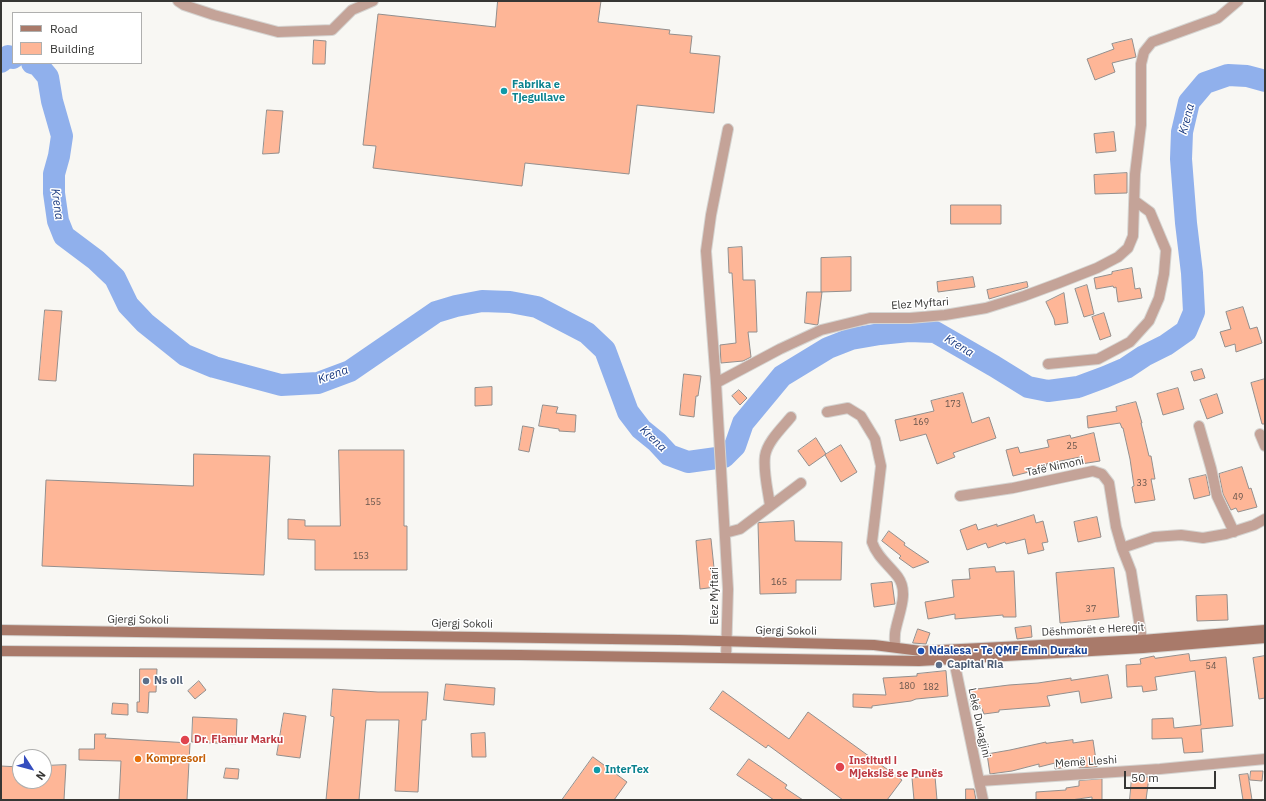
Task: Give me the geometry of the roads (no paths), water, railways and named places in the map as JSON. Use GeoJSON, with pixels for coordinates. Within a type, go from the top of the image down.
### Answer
{"type":"FeatureCollection","features":[{"type":"Feature","properties":{"kind":"main road","name":"Gjergj Sokoli"},"geometry":{"type":"LineString","coordinates":[[1,630],[726,641],[874,645],[895,647],[920,656]]}},
{"type":"Feature","properties":{"kind":"main road","name":"Dëshmorët e Hereqit"},"geometry":{"type":"LineString","coordinates":[[920,656],[1265,630]]}},
{"type":"Feature","properties":{"kind":"main road"},"geometry":{"type":"LineString","coordinates":[[953,654],[1143,648],[1265,638]]}},
{"type":"Feature","properties":{"kind":"main road"},"geometry":{"type":"LineString","coordinates":[[1,651],[726,658],[920,656]]}},
{"type":"Feature","properties":{"kind":"street"},"geometry":{"type":"LineString","coordinates":[[178,1],[184,5],[208,13],[278,32],[332,30],[352,10],[373,1]]}},
{"type":"Feature","properties":{"kind":"street","name":"Elez Myftari"},"geometry":{"type":"LineString","coordinates":[[726,658],[728,589],[716,383],[780,349],[821,330],[870,318],[910,318],[945,315],[986,308],[1024,296],[1097,268],[1118,257],[1128,248],[1134,236],[1135,174],[1141,125],[1141,64],[1144,52],[1152,42],[1218,18],[1238,1]]}},
{"type":"Feature","properties":{"kind":"street"},"geometry":{"type":"LineString","coordinates":[[716,383],[706,251],[711,215],[728,129]]}},
{"type":"Feature","properties":{"kind":"street"},"geometry":{"type":"LineString","coordinates":[[1048,364],[1098,359],[1130,342],[1149,321],[1159,298],[1164,274],[1166,250],[1150,212],[1135,201]]}},
{"type":"Feature","properties":{"kind":"street"},"geometry":{"type":"LineString","coordinates":[[827,412],[848,408],[861,416],[875,439],[880,466],[872,542],[875,551],[899,578],[902,586],[902,605],[895,630],[895,647]]}},
{"type":"Feature","properties":{"kind":"street"},"geometry":{"type":"LineString","coordinates":[[770,506],[765,455],[771,442],[791,417]]}},
{"type":"Feature","properties":{"kind":"street"},"geometry":{"type":"LineString","coordinates":[[1199,426],[1217,496],[1234,532]]}},
{"type":"Feature","properties":{"kind":"street"},"geometry":{"type":"LineString","coordinates":[[1260,434],[1265,446]]}},
{"type":"Feature","properties":{"kind":"street","name":"Tafë Nimoni"},"geometry":{"type":"LineString","coordinates":[[960,496],[1013,488],[1093,471],[1102,474],[1108,483],[1116,527],[1131,571],[1142,640]]}},
{"type":"Feature","properties":{"kind":"street"},"geometry":{"type":"LineString","coordinates":[[725,533],[740,529],[801,483]]}},
{"type":"Feature","properties":{"kind":"street"},"geometry":{"type":"LineString","coordinates":[[1122,548],[1154,536],[1181,534],[1202,538],[1234,532],[1254,525],[1265,519]]}},
{"type":"Feature","properties":{"kind":"street","name":"Lekë Dukagjini"},"geometry":{"type":"LineString","coordinates":[[953,654],[983,800]]}},
{"type":"Feature","properties":{"kind":"street","name":"Memë Lleshi"},"geometry":{"type":"LineString","coordinates":[[980,781],[1160,769],[1265,759]]}},
{"type":"Feature","properties":{"kind":"waterway","name":"Krena"},"geometry":{"type":"LineString","coordinates":[[1,62],[8,56],[12,58]]}},
{"type":"Feature","properties":{"kind":"waterway","name":"Krena"},"geometry":{"type":"LineString","coordinates":[[35,64],[38,65],[48,77],[52,101],[62,136],[54,174],[54,193],[58,221],[64,236],[96,260],[115,278],[128,305],[145,323],[185,355],[214,367],[281,385],[318,383],[350,371],[436,312],[482,301],[510,302],[537,307],[587,333],[605,350],[628,412],[641,429],[657,442],[669,455],[688,462],[724,457],[735,446],[743,423],[782,376],[828,348],[851,339],[909,331],[935,332],[1028,387],[1048,391],[1078,387],[1105,377],[1126,368],[1144,356],[1166,345],[1186,331],[1194,312],[1192,273],[1181,159],[1182,132],[1189,102],[1205,83],[1228,75],[1247,76],[1265,81]]}},
{"type":"Feature","properties":{"kind":"place","name":"Fabrika e Tjegullave"},"geometry":{"type":"Point","coordinates":[504,91]}},
{"type":"Feature","properties":{"kind":"place","name":"Ndalesa - Te QMF Emin Duraku"},"geometry":{"type":"Point","coordinates":[921,651]}},
{"type":"Feature","properties":{"kind":"place","name":"Capital Ria"},"geometry":{"type":"Point","coordinates":[939,665]}},
{"type":"Feature","properties":{"kind":"place","name":"Ns oil"},"geometry":{"type":"Point","coordinates":[146,681]}},
{"type":"Feature","properties":{"kind":"place","name":"Dr. Flamur Marku"},"geometry":{"type":"Point","coordinates":[185,740]}},
{"type":"Feature","properties":{"kind":"place","name":"Kompresori"},"geometry":{"type":"Point","coordinates":[138,759]}},
{"type":"Feature","properties":{"kind":"place","name":"Instituti i Mjeksisë se Punës"},"geometry":{"type":"Point","coordinates":[840,767]}},
{"type":"Feature","properties":{"kind":"place","name":"InterTex"},"geometry":{"type":"Point","coordinates":[597,770]}}]}
